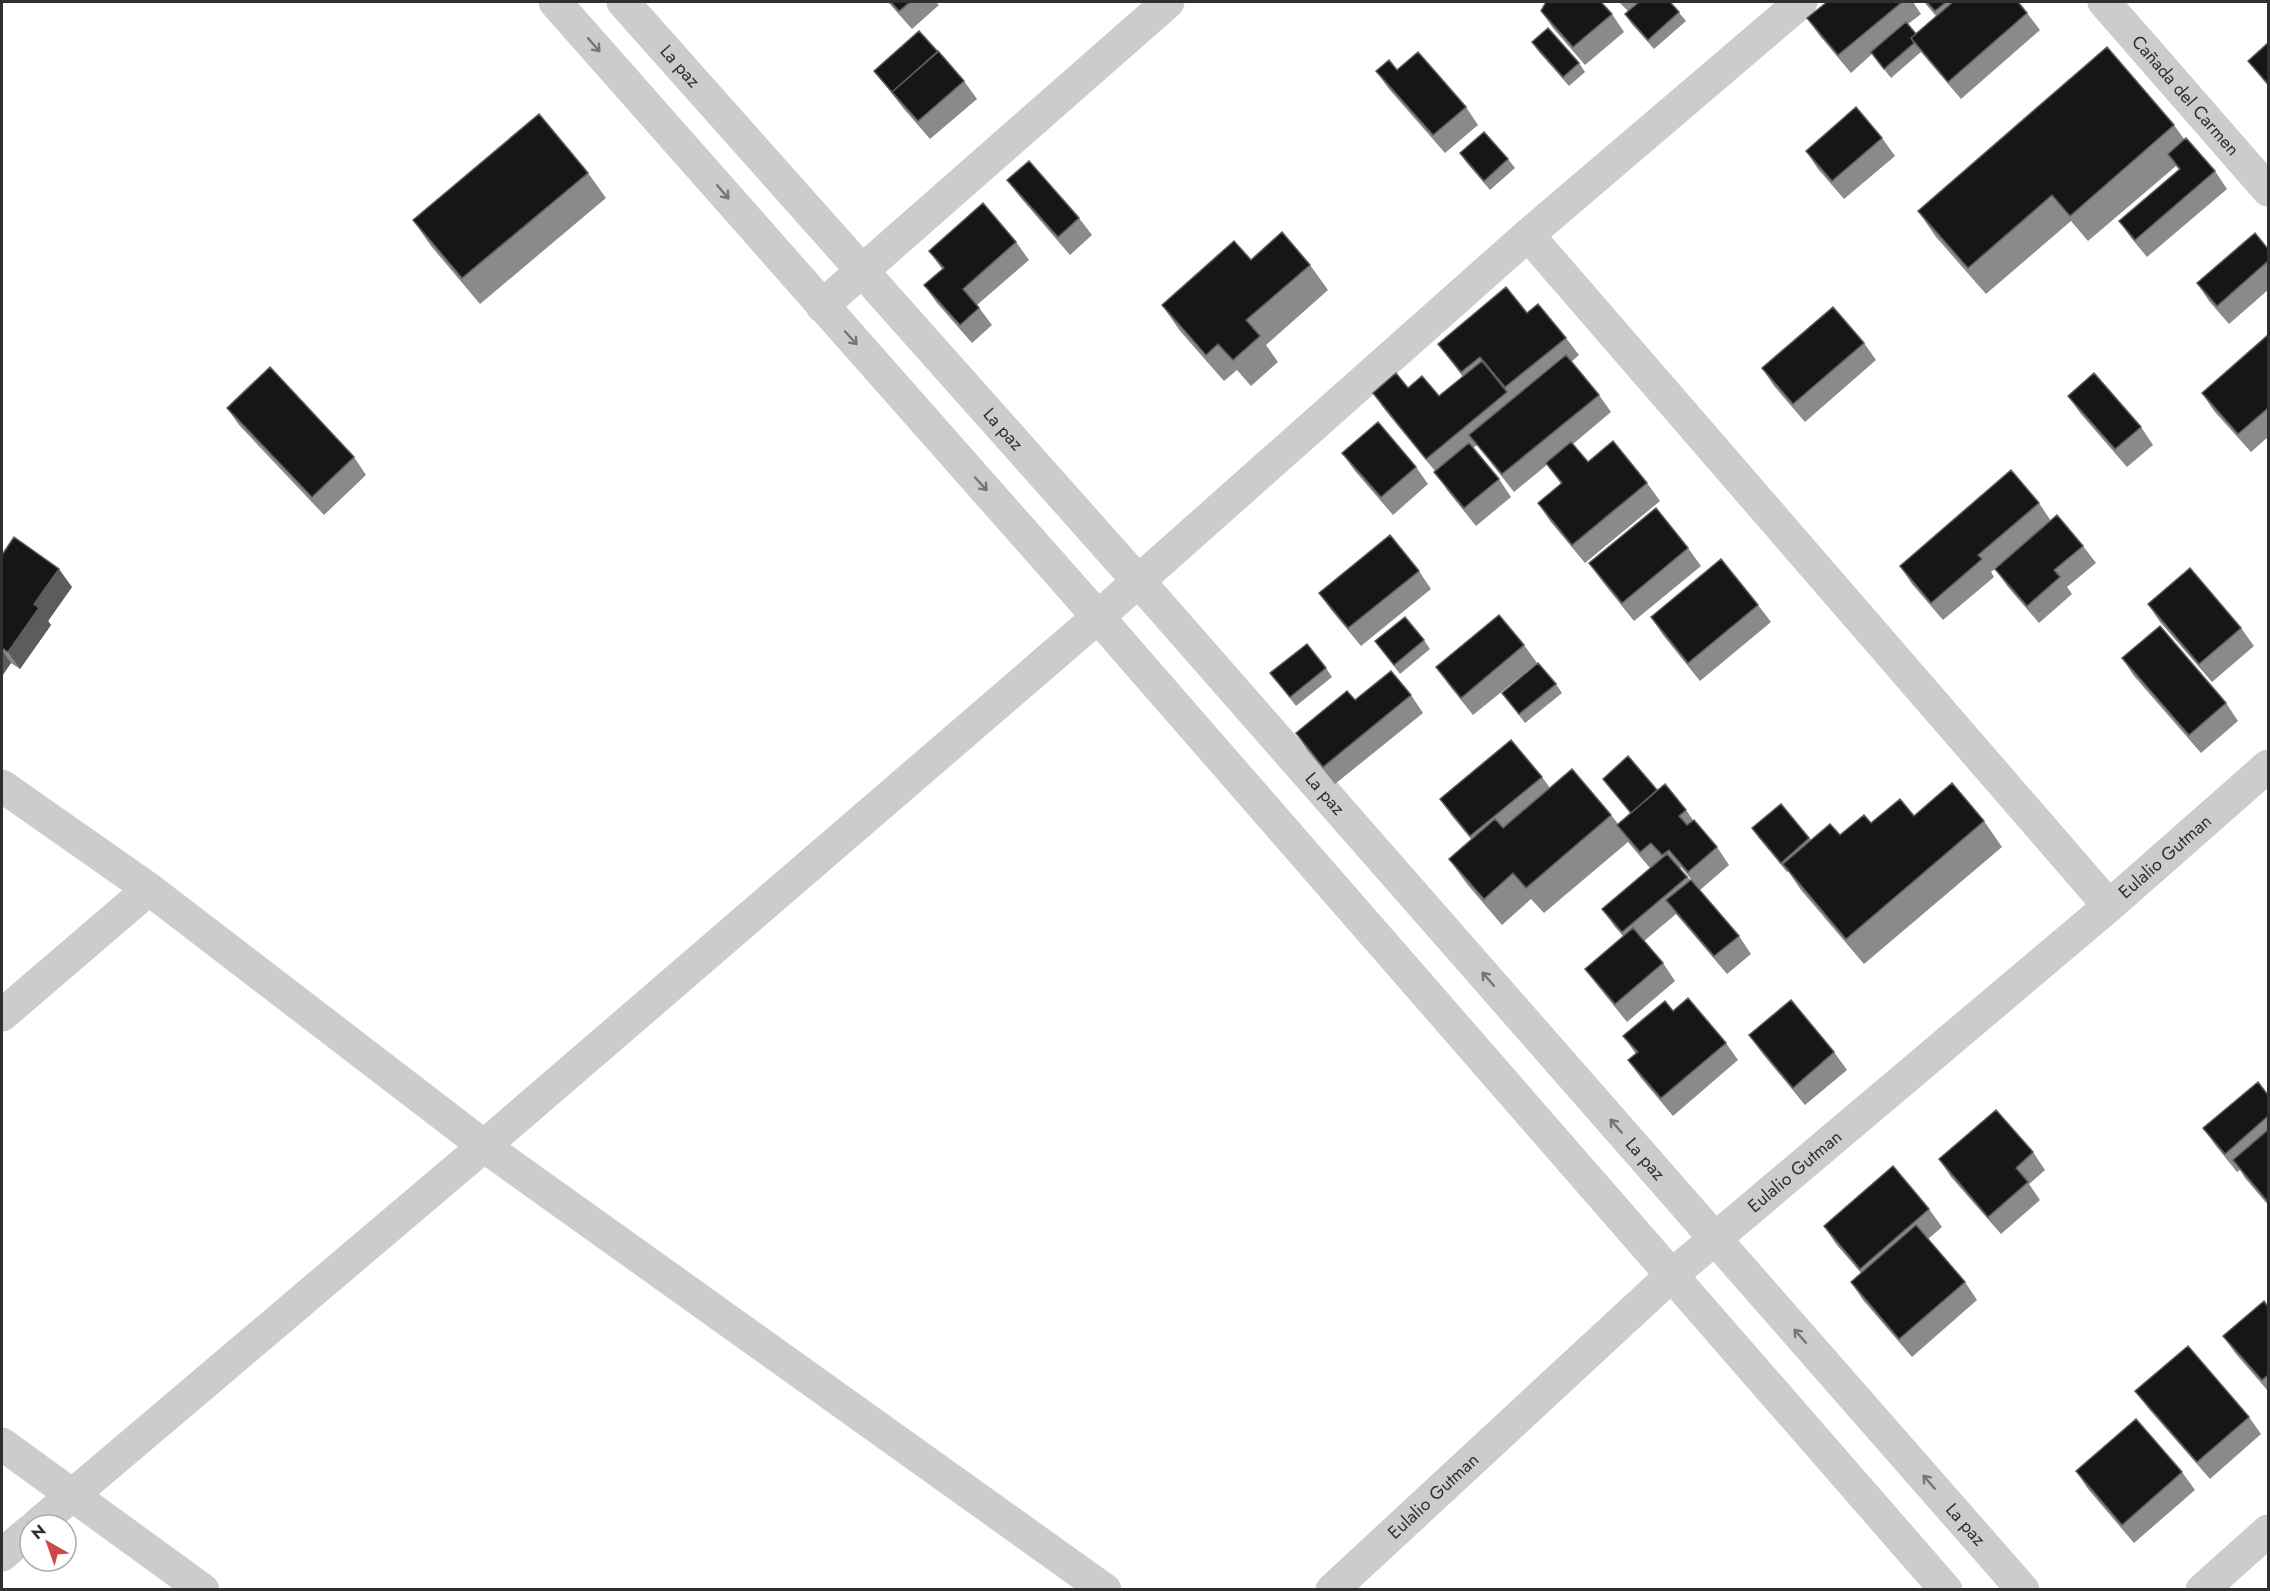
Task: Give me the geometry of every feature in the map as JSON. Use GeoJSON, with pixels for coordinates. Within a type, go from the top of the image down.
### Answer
{"type":"FeatureCollection","features":[{"type":"Feature","properties":{"kind":"street"},"geometry":{"type":"LineString","coordinates":[[555,2],[1098,617],[1946,1590]]}},
{"type":"Feature","properties":{"kind":"street","name":"La paz"},"geometry":{"type":"LineString","coordinates":[[623,2],[1138,582],[2023,1590]]}},
{"type":"Feature","properties":{"kind":"street"},"geometry":{"type":"LineString","coordinates":[[822,306],[1168,2]]}},
{"type":"Feature","properties":{"kind":"street"},"geometry":{"type":"LineString","coordinates":[[51,1513],[484,1146],[1098,617],[1528,235],[1801,2]]}},
{"type":"Feature","properties":{"kind":"street","name":"Cañada del Carmen"},"geometry":{"type":"LineString","coordinates":[[2104,2],[2268,190]]}},
{"type":"Feature","properties":{"kind":"street"},"geometry":{"type":"LineString","coordinates":[[1528,235],[2109,906]]}},
{"type":"Feature","properties":{"kind":"street","name":"Eulalio Gutman"},"geometry":{"type":"LineString","coordinates":[[1332,1590],[1672,1275],[2109,906],[2268,766]]}},
{"type":"Feature","properties":{"kind":"street"},"geometry":{"type":"LineString","coordinates":[[2,786],[149,889],[484,1146],[1105,1590]]}},
{"type":"Feature","properties":{"kind":"street"},"geometry":{"type":"LineString","coordinates":[[2,1015],[149,889]]}},
{"type":"Feature","properties":{"kind":"street"},"geometry":{"type":"LineString","coordinates":[[2,1444],[203,1590]]}},
{"type":"Feature","properties":{"kind":"street"},"geometry":{"type":"LineString","coordinates":[[2202,1590],[2268,1531]]}},
{"type":"Feature","properties":{"kind":"street"},"geometry":{"type":"LineString","coordinates":[[2,1555],[18,1541]]}},
{"type":"Feature","properties":{"kind":"building"},"geometry":{"type":"Polygon","coordinates":[[[891,2],[910,2],[899,11],[891,2]]]}},
{"type":"Feature","properties":{"kind":"building"},"geometry":{"type":"Polygon","coordinates":[[[1546,2],[1601,2],[1612,14],[1573,47],[1541,11],[1546,2]]]}},
{"type":"Feature","properties":{"kind":"building"},"geometry":{"type":"Polygon","coordinates":[[[1639,2],[1670,2],[1679,12],[1648,40],[1625,14],[1639,2]]]}},
{"type":"Feature","properties":{"kind":"building"},"geometry":{"type":"Polygon","coordinates":[[[1827,2],[1902,2],[1838,55],[1807,18],[1827,2]]]}},
{"type":"Feature","properties":{"kind":"building"},"geometry":{"type":"Polygon","coordinates":[[[1927,2],[1946,2],[1935,11],[1927,2]]]}},
{"type":"Feature","properties":{"kind":"building"},"geometry":{"type":"Polygon","coordinates":[[[1953,2],[2018,2],[2027,13],[1948,82],[1911,38],[1953,2]]]}},
{"type":"Feature","properties":{"kind":"building"},"geometry":{"type":"Polygon","coordinates":[[[1906,22],[1916,34],[1911,38],[1914,43],[1884,69],[1871,52],[1906,22]]]}},
{"type":"Feature","properties":{"kind":"building"},"geometry":{"type":"Polygon","coordinates":[[[1548,28],[1579,63],[1563,77],[1532,42],[1548,28]]]}},
{"type":"Feature","properties":{"kind":"building"},"geometry":{"type":"Polygon","coordinates":[[[919,31],[938,52],[892,92],[874,71],[919,31]]]}},
{"type":"Feature","properties":{"kind":"building"},"geometry":{"type":"Polygon","coordinates":[[[2268,43],[2268,84],[2248,61],[2268,43]]]}},
{"type":"Feature","properties":{"kind":"building"},"geometry":{"type":"Polygon","coordinates":[[[2107,47],[2174,125],[2070,216],[2052,195],[1968,268],[1918,211],[2107,47]]]}},
{"type":"Feature","properties":{"kind":"building"},"geometry":{"type":"Polygon","coordinates":[[[938,51],[964,81],[918,121],[892,92],[938,51]]]}},
{"type":"Feature","properties":{"kind":"building"},"geometry":{"type":"Polygon","coordinates":[[[1418,52],[1466,107],[1433,135],[1376,71],[1389,60],[1397,70],[1418,52]]]}},
{"type":"Feature","properties":{"kind":"building"},"geometry":{"type":"Polygon","coordinates":[[[1856,107],[1882,138],[1832,181],[1806,151],[1856,107]]]}},
{"type":"Feature","properties":{"kind":"building"},"geometry":{"type":"Polygon","coordinates":[[[539,114],[588,173],[462,278],[413,220],[539,114]]]}},
{"type":"Feature","properties":{"kind":"building"},"geometry":{"type":"Polygon","coordinates":[[[1484,132],[1508,159],[1484,181],[1460,153],[1484,132]]]}},
{"type":"Feature","properties":{"kind":"building"},"geometry":{"type":"Polygon","coordinates":[[[2186,138],[2215,171],[2135,240],[2119,221],[2180,169],[2168,154],[2186,138]]]}},
{"type":"Feature","properties":{"kind":"building"},"geometry":{"type":"Polygon","coordinates":[[[1029,161],[1079,218],[1058,237],[1007,180],[1029,161]]]}},
{"type":"Feature","properties":{"kind":"building"},"geometry":{"type":"Polygon","coordinates":[[[983,203],[1016,242],[963,289],[979,308],[960,325],[924,285],[944,268],[929,251],[983,203]]]}},
{"type":"Feature","properties":{"kind":"building"},"geometry":{"type":"Polygon","coordinates":[[[1282,232],[1310,265],[1246,320],[1260,336],[1233,360],[1218,344],[1206,355],[1162,305],[1234,241],[1251,260],[1282,232]]]}},
{"type":"Feature","properties":{"kind":"building"},"geometry":{"type":"Polygon","coordinates":[[[2255,233],[2268,249],[2268,261],[2217,306],[2197,283],[2255,233]]]}},
{"type":"Feature","properties":{"kind":"building"},"geometry":{"type":"Polygon","coordinates":[[[1506,287],[1527,313],[1538,304],[1566,338],[1505,387],[1480,357],[1461,372],[1438,344],[1506,287]]]}},
{"type":"Feature","properties":{"kind":"building"},"geometry":{"type":"Polygon","coordinates":[[[1833,307],[1864,343],[1793,404],[1762,368],[1833,307]]]}},
{"type":"Feature","properties":{"kind":"building"},"geometry":{"type":"Polygon","coordinates":[[[2268,335],[2268,408],[2238,434],[2202,393],[2268,335]]]}},
{"type":"Feature","properties":{"kind":"building"},"geometry":{"type":"Polygon","coordinates":[[[1566,355],[1599,395],[1502,474],[1469,435],[1566,355]]]}},
{"type":"Feature","properties":{"kind":"building"},"geometry":{"type":"Polygon","coordinates":[[[1482,361],[1507,392],[1426,459],[1373,393],[1396,373],[1408,388],[1422,376],[1439,396],[1482,361]]]}},
{"type":"Feature","properties":{"kind":"building"},"geometry":{"type":"Polygon","coordinates":[[[270,367],[354,457],[312,497],[227,408],[270,367]]]}},
{"type":"Feature","properties":{"kind":"building"},"geometry":{"type":"Polygon","coordinates":[[[2094,373],[2141,427],[2115,449],[2068,396],[2094,373]]]}},
{"type":"Feature","properties":{"kind":"building"},"geometry":{"type":"Polygon","coordinates":[[[1378,422],[1416,467],[1381,497],[1342,453],[1378,422]]]}},
{"type":"Feature","properties":{"kind":"building"},"geometry":{"type":"Polygon","coordinates":[[[1613,441],[1647,483],[1572,545],[1538,503],[1562,483],[1546,463],[1571,442],[1588,462],[1613,441]]]}},
{"type":"Feature","properties":{"kind":"building"},"geometry":{"type":"Polygon","coordinates":[[[1469,443],[1499,479],[1464,508],[1434,472],[1469,443]]]}},
{"type":"Feature","properties":{"kind":"building"},"geometry":{"type":"Polygon","coordinates":[[[2011,470],[2039,503],[1978,555],[1982,559],[1931,603],[1900,566],[2011,470]]]}},
{"type":"Feature","properties":{"kind":"building"},"geometry":{"type":"Polygon","coordinates":[[[1656,508],[1688,548],[1622,603],[1589,563],[1656,508]]]}},
{"type":"Feature","properties":{"kind":"building"},"geometry":{"type":"Polygon","coordinates":[[[2057,515],[2083,546],[2054,570],[2060,577],[2027,606],[1995,569],[2057,515]]]}},
{"type":"Feature","properties":{"kind":"building"},"geometry":{"type":"Polygon","coordinates":[[[1390,535],[1419,571],[1348,628],[1319,593],[1390,535]]]}},
{"type":"Feature","properties":{"kind":"building"},"geometry":{"type":"Polygon","coordinates":[[[14,537],[59,569],[34,604],[39,608],[8,652],[2,648],[2,555],[14,537]]]}},
{"type":"Feature","properties":{"kind":"building"},"geometry":{"type":"Polygon","coordinates":[[[1721,559],[1758,605],[1688,663],[1651,617],[1721,559]]]}},
{"type":"Feature","properties":{"kind":"building"},"geometry":{"type":"Polygon","coordinates":[[[2190,568],[2241,628],[2199,664],[2148,604],[2190,568]]]}},
{"type":"Feature","properties":{"kind":"building"},"geometry":{"type":"Polygon","coordinates":[[[1499,615],[1524,645],[1461,698],[1436,667],[1499,615]]]}},
{"type":"Feature","properties":{"kind":"building"},"geometry":{"type":"Polygon","coordinates":[[[1405,617],[1424,640],[1394,665],[1375,641],[1405,617]]]}},
{"type":"Feature","properties":{"kind":"building"},"geometry":{"type":"Polygon","coordinates":[[[2160,626],[2226,703],[2189,735],[2122,658],[2160,626]]]}},
{"type":"Feature","properties":{"kind":"building"},"geometry":{"type":"Polygon","coordinates":[[[1307,644],[1326,668],[1290,697],[1270,673],[1307,644]]]}},
{"type":"Feature","properties":{"kind":"building"},"geometry":{"type":"Polygon","coordinates":[[[1538,663],[1556,684],[1519,714],[1502,693],[1538,663]]]}},
{"type":"Feature","properties":{"kind":"building"},"geometry":{"type":"Polygon","coordinates":[[[1391,671],[1411,695],[1323,767],[1296,733],[1347,691],[1355,700],[1391,671]]]}},
{"type":"Feature","properties":{"kind":"building"},"geometry":{"type":"Polygon","coordinates":[[[1511,740],[1542,777],[1470,836],[1440,799],[1511,740]]]}},
{"type":"Feature","properties":{"kind":"building"},"geometry":{"type":"Polygon","coordinates":[[[1628,756],[1657,790],[1631,813],[1603,779],[1628,756]]]}},
{"type":"Feature","properties":{"kind":"building"},"geometry":{"type":"Polygon","coordinates":[[[1572,769],[1611,815],[1526,888],[1513,873],[1484,899],[1449,859],[1495,819],[1503,828],[1572,769]]]}},
{"type":"Feature","properties":{"kind":"building"},"geometry":{"type":"Polygon","coordinates":[[[1952,783],[1984,821],[1846,939],[1783,864],[1830,824],[1840,835],[1864,815],[1871,823],[1900,799],[1914,816],[1952,783]]]}},
{"type":"Feature","properties":{"kind":"building"},"geometry":{"type":"Polygon","coordinates":[[[1665,784],[1686,810],[1679,816],[1687,825],[1694,820],[1717,847],[1688,872],[1669,850],[1662,855],[1651,843],[1640,852],[1617,825],[1665,784]]]}},
{"type":"Feature","properties":{"kind":"building"},"geometry":{"type":"Polygon","coordinates":[[[1781,804],[1809,838],[1781,863],[1752,828],[1781,804]]]}},
{"type":"Feature","properties":{"kind":"building"},"geometry":{"type":"Polygon","coordinates":[[[1667,854],[1687,877],[1622,932],[1602,909],[1667,854]]]}},
{"type":"Feature","properties":{"kind":"building"},"geometry":{"type":"Polygon","coordinates":[[[1691,880],[1739,936],[1714,956],[1666,900],[1691,880]]]}},
{"type":"Feature","properties":{"kind":"building"},"geometry":{"type":"Polygon","coordinates":[[[1633,928],[1663,963],[1615,1004],[1585,969],[1633,928]]]}},
{"type":"Feature","properties":{"kind":"building"},"geometry":{"type":"Polygon","coordinates":[[[1688,998],[1726,1043],[1661,1098],[1628,1060],[1638,1052],[1623,1036],[1665,1001],[1673,1011],[1688,998]]]}},
{"type":"Feature","properties":{"kind":"building"},"geometry":{"type":"Polygon","coordinates":[[[1791,1000],[1834,1052],[1793,1088],[1749,1035],[1791,1000]]]}},
{"type":"Feature","properties":{"kind":"building"},"geometry":{"type":"Polygon","coordinates":[[[2258,1082],[2268,1095],[2268,1116],[2225,1154],[2203,1128],[2258,1082]]]}},
{"type":"Feature","properties":{"kind":"building"},"geometry":{"type":"Polygon","coordinates":[[[1996,1110],[2033,1152],[2016,1168],[2028,1182],[1988,1217],[1939,1159],[1996,1110]]]}},
{"type":"Feature","properties":{"kind":"building"},"geometry":{"type":"Polygon","coordinates":[[[2268,1130],[2268,1202],[2233,1160],[2268,1130]]]}},
{"type":"Feature","properties":{"kind":"building"},"geometry":{"type":"Polygon","coordinates":[[[1893,1166],[1929,1209],[1860,1269],[1824,1226],[1893,1166]]]}},
{"type":"Feature","properties":{"kind":"building"},"geometry":{"type":"Polygon","coordinates":[[[1916,1225],[1965,1282],[1899,1339],[1851,1282],[1916,1225]]]}},
{"type":"Feature","properties":{"kind":"building"},"geometry":{"type":"Polygon","coordinates":[[[2264,1301],[2268,1307],[2268,1375],[2262,1380],[2223,1336],[2264,1301]]]}},
{"type":"Feature","properties":{"kind":"building"},"geometry":{"type":"Polygon","coordinates":[[[2188,1346],[2249,1417],[2197,1462],[2135,1391],[2188,1346]]]}},
{"type":"Feature","properties":{"kind":"building"},"geometry":{"type":"Polygon","coordinates":[[[2136,1419],[2182,1472],[2122,1525],[2076,1471],[2136,1419]]]}}]}
